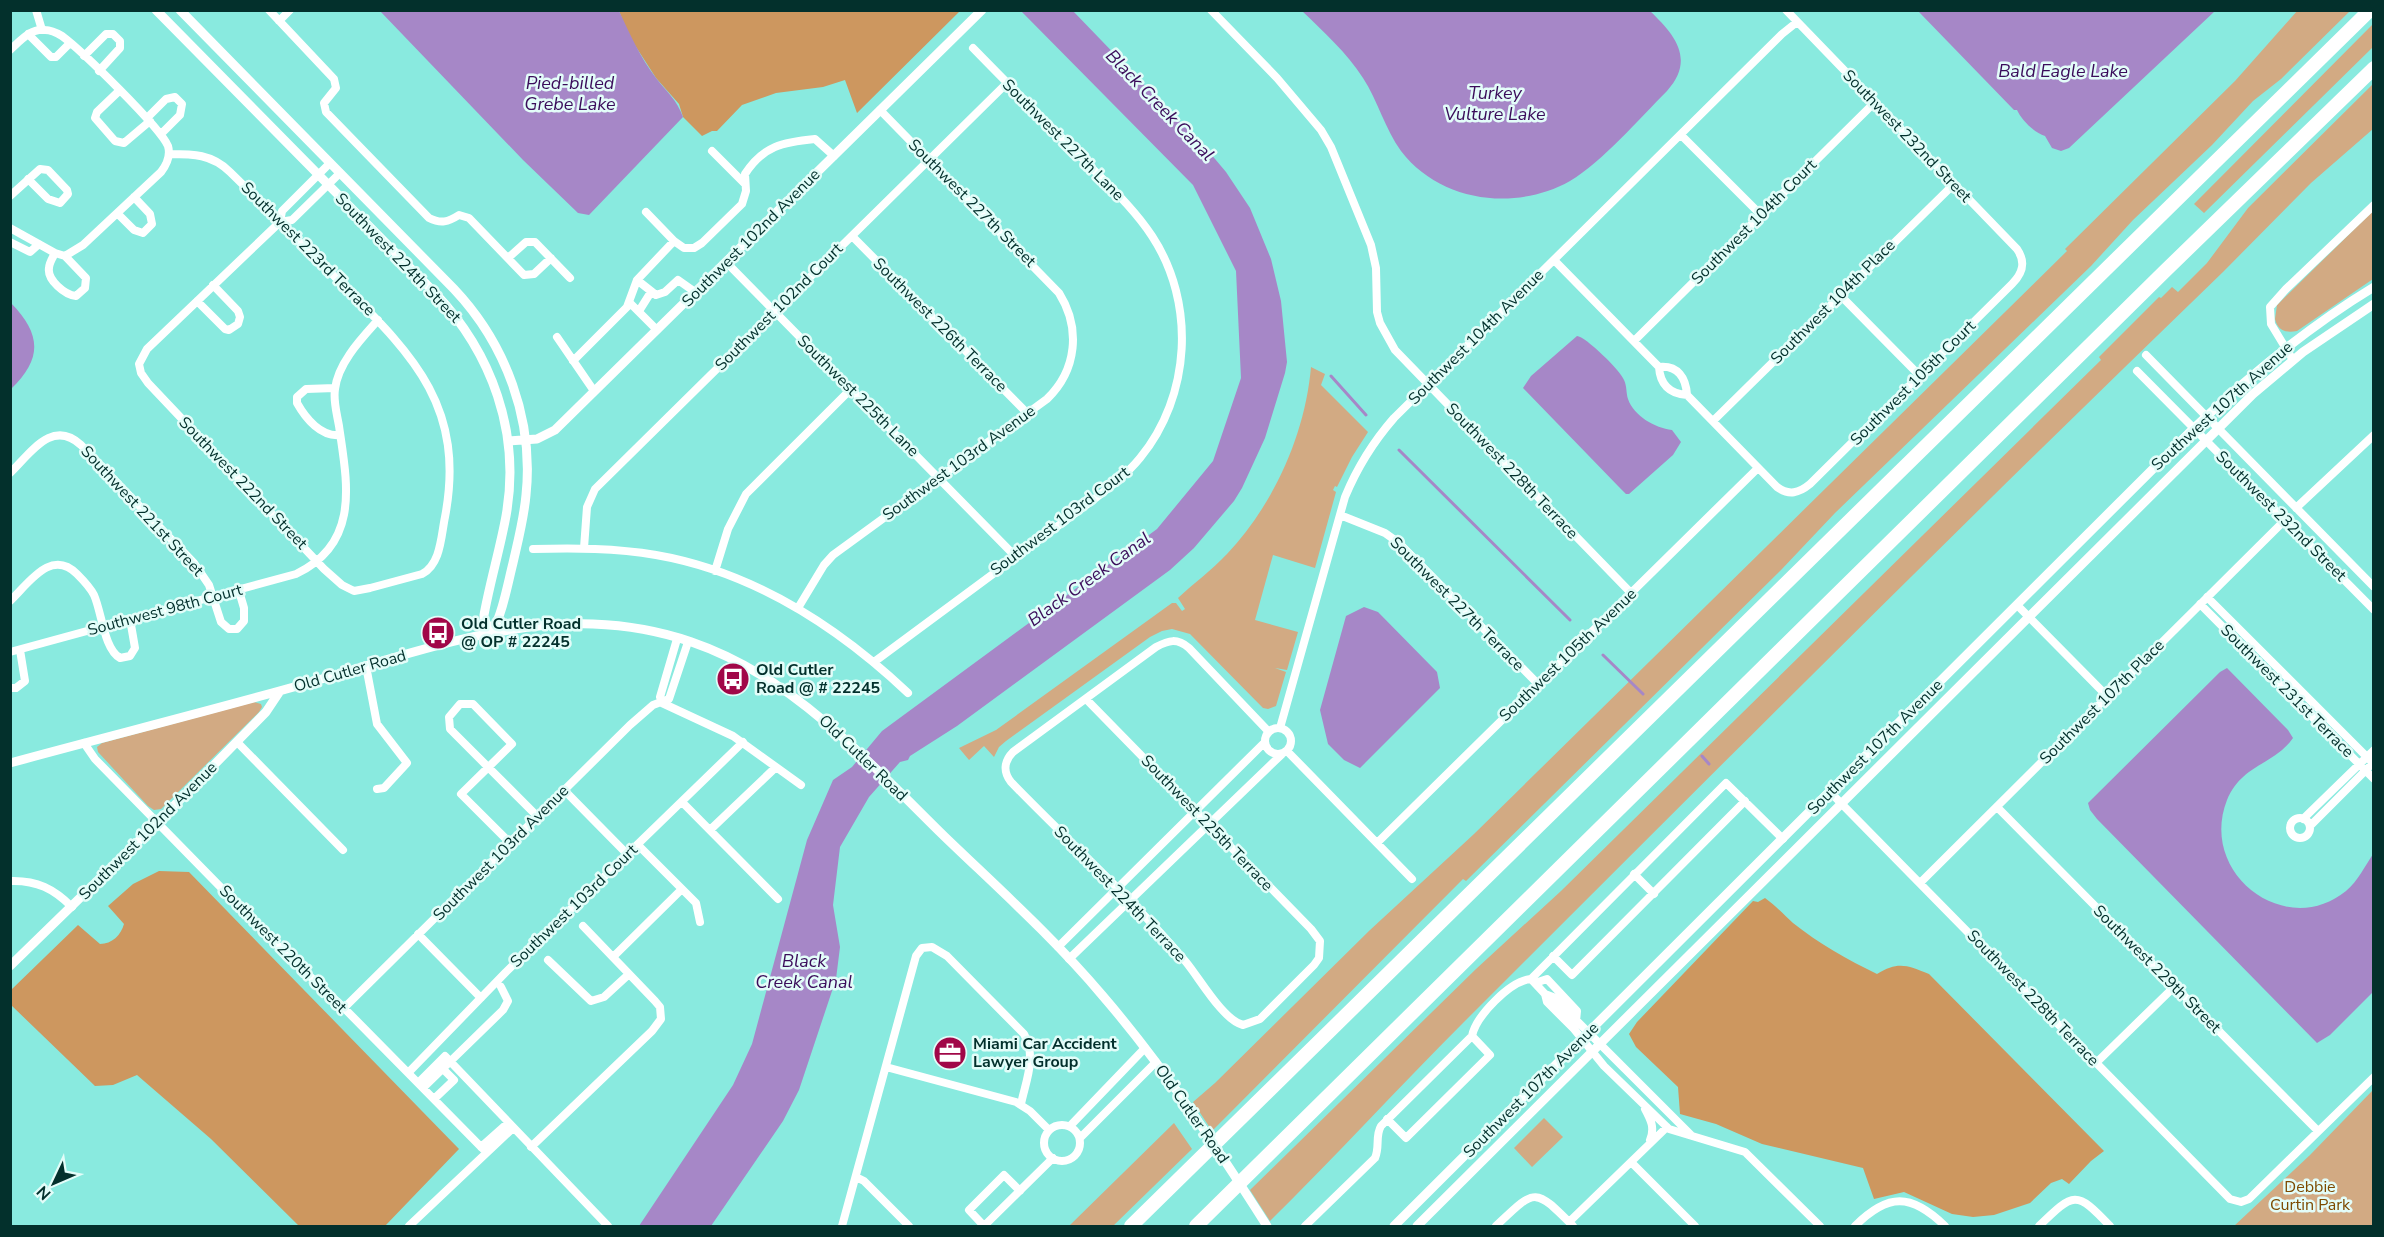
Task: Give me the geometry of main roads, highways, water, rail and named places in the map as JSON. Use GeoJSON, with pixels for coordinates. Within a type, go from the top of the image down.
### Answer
{"type":"FeatureCollection","features":[{"type":"Feature","properties":{"kind":"highway"},"geometry":{"type":"LineString","coordinates":[[1131,1227],[2370,10]]}},
{"type":"Feature","properties":{"kind":"highway"},"geometry":{"type":"LineString","coordinates":[[1196,1227],[2373,68]]}},
{"type":"Feature","properties":{"kind":"water","name":"Pied-billed Grebe Lake"},"geometry":{"type":"Polygon","coordinates":[[[380,11],[619,11],[645,62],[683,117],[589,215],[578,213],[523,160],[380,11]]]}},
{"type":"Feature","properties":{"kind":"water","name":"Black Creek Canal"},"geometry":{"type":"Polygon","coordinates":[[[1021,11],[1073,11],[1210,153],[1250,208],[1271,259],[1281,301],[1287,362],[1265,438],[1234,501],[1194,548],[1170,570],[957,726],[910,756],[908,760],[900,762],[869,797],[840,847],[833,905],[840,947],[836,979],[799,1090],[783,1121],[711,1226],[639,1226],[733,1085],[752,1044],[807,840],[833,780],[852,767],[882,731],[1157,529],[1213,461],[1241,378],[1236,271],[1193,185],[1021,11]]]}},
{"type":"Feature","properties":{"kind":"water","name":"Turkey Vulture Lake"},"geometry":{"type":"Polygon","coordinates":[[[1302,11],[1650,11],[1674,38],[1681,58],[1680,68],[1676,79],[1667,91],[1633,126],[1595,163],[1570,181],[1549,191],[1526,197],[1503,199],[1480,197],[1436,182],[1417,168],[1395,142],[1357,69],[1302,11]]]}},
{"type":"Feature","properties":{"kind":"water","name":"Bald Eagle Lake"},"geometry":{"type":"Polygon","coordinates":[[[1918,11],[2215,11],[2069,148],[2061,151],[2052,148],[2045,136],[2028,125],[2017,110],[2014,110],[1918,11]]]}},
{"type":"Feature","properties":{"kind":"water"},"geometry":{"type":"Polygon","coordinates":[[[11,303],[28,325],[34,346],[29,367],[11,389],[11,303]]]}},
{"type":"Feature","properties":{"kind":"water"},"geometry":{"type":"Polygon","coordinates":[[[1577,336],[1595,348],[1621,376],[1625,382],[1628,399],[1635,411],[1652,424],[1672,430],[1681,442],[1673,455],[1629,494],[1619,487],[1523,388],[1531,376],[1577,336]]]}},
{"type":"Feature","properties":{"kind":"water"},"geometry":{"type":"Polygon","coordinates":[[[1364,607],[1378,612],[1437,672],[1440,688],[1360,768],[1344,760],[1328,744],[1320,710],[1346,616],[1364,607]]]}},
{"type":"Feature","properties":{"kind":"water"},"geometry":{"type":"Polygon","coordinates":[[[2227,668],[2288,730],[2293,738],[2277,754],[2241,779],[2227,800],[2221,827],[2225,852],[2236,874],[2253,892],[2274,903],[2298,908],[2322,904],[2346,891],[2358,878],[2373,854],[2373,992],[2330,1035],[2317,1043],[2097,819],[2088,803],[2220,672],[2227,668]]]}},
{"type":"Feature","properties":{"kind":"waterway"},"geometry":{"type":"LineString","coordinates":[[1331,376],[1366,415]]}},
{"type":"Feature","properties":{"kind":"waterway"},"geometry":{"type":"LineString","coordinates":[[1399,450],[1570,620]]}},
{"type":"Feature","properties":{"kind":"waterway"},"geometry":{"type":"LineString","coordinates":[[1603,655],[1643,694]]}},
{"type":"Feature","properties":{"kind":"waterway"},"geometry":{"type":"LineString","coordinates":[[1702,756],[1709,764]]}},
{"type":"Feature","properties":{"kind":"place","name":"Old Cutler Road @ OP # 22245"},"geometry":{"type":"Point","coordinates":[438,633]}},
{"type":"Feature","properties":{"kind":"place","name":"Old Cutler Road @ # 22245"},"geometry":{"type":"Point","coordinates":[733,679]}},
{"type":"Feature","properties":{"kind":"place","name":"Miami Car Accident Lawyer Group"},"geometry":{"type":"Point","coordinates":[950,1053]}},
{"type":"Feature","properties":{"kind":"park label","name":"Debbie Curtin Park"},"geometry":{"type":"Point","coordinates":[2310,1196]}}]}
